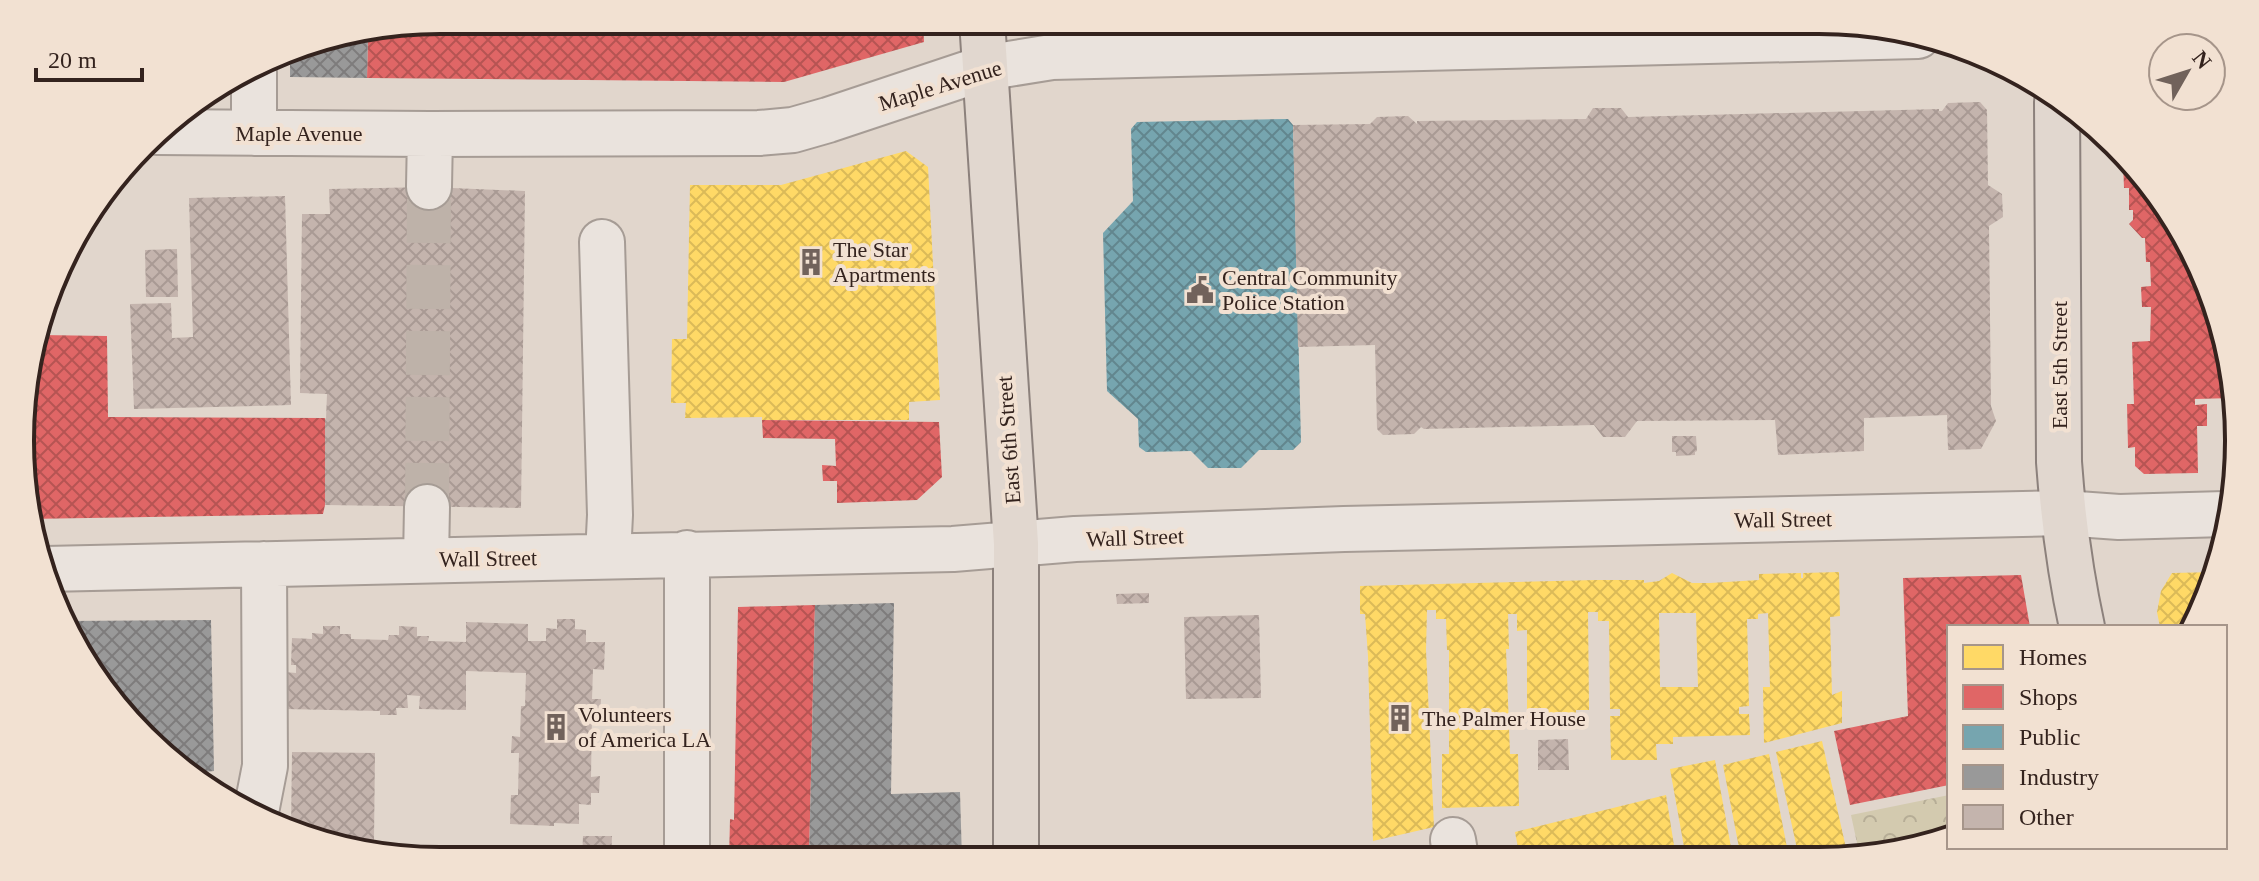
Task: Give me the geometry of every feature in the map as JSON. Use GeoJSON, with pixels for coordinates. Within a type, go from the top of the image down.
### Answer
{"type":"FeatureCollection","features":[{"type":"Feature","properties":{"kind":"main road","name":"East 6th Street"},"geometry":{"type":"LineString","coordinates":[[983,34],[1016,544],[1016,847]]}},
{"type":"Feature","properties":{"kind":"main road","name":"East 5th Street"},"geometry":{"type":"LineString","coordinates":[[2057,112],[2059,462],[2063,513],[2082,625]]}},
{"type":"Feature","properties":{"kind":"street","name":"Maple Avenue"},"geometry":{"type":"LineString","coordinates":[[180,129],[254,133],[759,133],[793,130],[838,117],[984,68],[1052,57],[1873,37]]}},
{"type":"Feature","properties":{"kind":"street"},"geometry":{"type":"LineString","coordinates":[[254,80],[254,133]]}},
{"type":"Feature","properties":{"kind":"street"},"geometry":{"type":"LineString","coordinates":[[429,187],[430,134]]}},
{"type":"Feature","properties":{"kind":"street"},"geometry":{"type":"LineString","coordinates":[[602,242],[610,515],[608,555]]}},
{"type":"Feature","properties":{"kind":"street"},"geometry":{"type":"LineString","coordinates":[[426,560],[427,507]]}},
{"type":"Feature","properties":{"kind":"street","name":"Wall Street"},"geometry":{"type":"LineString","coordinates":[[55,569],[953,549],[1075,539],[1344,529],[2063,513],[2119,517],[2218,514]]}},
{"type":"Feature","properties":{"kind":"street"},"geometry":{"type":"LineString","coordinates":[[687,553],[687,847]]}},
{"type":"Feature","properties":{"kind":"street"},"geometry":{"type":"LineString","coordinates":[[258,803],[265,766],[264,564]]}},
{"type":"Feature","properties":{"kind":"green space"},"geometry":{"type":"Polygon","coordinates":[[[1947,795],[1947,826],[1898,839],[1857,845],[1851,815],[1947,795]]]}},
{"type":"Feature","properties":{"kind":"building: Homes","name":"The Star Apartments"},"geometry":{"type":"Polygon","coordinates":[[[906,151],[928,167],[940,400],[909,402],[909,420],[685,418],[686,403],[671,403],[672,339],[687,339],[690,185],[781,185],[906,151]]]}},
{"type":"Feature","properties":{"kind":"building: Homes"},"geometry":{"type":"Polygon","coordinates":[[[1839,572],[1840,616],[1830,617],[1832,695],[1842,691],[1842,723],[1764,743],[1763,687],[1770,687],[1768,613],[1758,614],[1758,619],[1747,619],[1749,706],[1739,707],[1739,714],[1749,714],[1750,735],[1673,737],[1673,744],[1656,744],[1657,760],[1611,760],[1610,716],[1620,716],[1620,709],[1610,709],[1609,621],[1598,621],[1598,612],[1588,612],[1589,710],[1576,710],[1576,722],[1554,723],[1554,718],[1527,718],[1527,630],[1517,631],[1517,614],[1508,614],[1509,649],[1506,649],[1510,754],[1518,754],[1519,806],[1442,808],[1442,754],[1449,754],[1449,650],[1446,619],[1436,619],[1436,610],[1427,610],[1434,827],[1373,841],[1368,656],[1365,614],[1360,614],[1360,586],[1596,580],[1644,580],[1644,583],[1659,581],[1672,573],[1692,583],[1710,583],[1759,580],[1759,574],[1801,573],[1803,578],[1803,573],[1839,572]],[[1659,613],[1660,687],[1698,687],[1696,613],[1659,613]]]}},
{"type":"Feature","properties":{"kind":"building: Homes"},"geometry":{"type":"Polygon","coordinates":[[[2203,572],[2180,625],[2160,625],[2157,612],[2161,591],[2172,573],[2203,572]]]}},
{"type":"Feature","properties":{"kind":"building: Homes"},"geometry":{"type":"Polygon","coordinates":[[[1822,741],[1846,846],[1797,847],[1776,752],[1822,741]]]}},
{"type":"Feature","properties":{"kind":"building: Homes"},"geometry":{"type":"Polygon","coordinates":[[[1769,754],[1787,847],[1739,847],[1723,765],[1769,754]]]}},
{"type":"Feature","properties":{"kind":"building: Homes"},"geometry":{"type":"Polygon","coordinates":[[[1715,760],[1731,847],[1684,847],[1670,769],[1715,760]]]}},
{"type":"Feature","properties":{"kind":"building: Homes"},"geometry":{"type":"Polygon","coordinates":[[[1666,795],[1674,847],[1518,847],[1515,832],[1666,795]]]}},
{"type":"Feature","properties":{"kind":"building: Shops"},"geometry":{"type":"Polygon","coordinates":[[[440,34],[924,34],[924,42],[784,82],[367,78],[368,41],[387,37],[440,34]]]}},
{"type":"Feature","properties":{"kind":"building: Shops"},"geometry":{"type":"Polygon","coordinates":[[[2123,171],[2171,237],[2194,285],[2211,335],[2223,398],[2195,399],[2195,405],[2207,404],[2207,426],[2197,426],[2198,473],[2144,474],[2135,466],[2135,447],[2128,448],[2127,404],[2134,404],[2132,342],[2150,341],[2151,307],[2142,307],[2141,287],[2151,286],[2145,238],[2129,224],[2133,220],[2133,210],[2129,210],[2129,188],[2124,188],[2123,171]]]}},
{"type":"Feature","properties":{"kind":"building: Shops"},"geometry":{"type":"Polygon","coordinates":[[[48,335],[107,336],[108,417],[325,418],[323,514],[42,519],[34,440],[37,387],[48,335]]]}},
{"type":"Feature","properties":{"kind":"building: Shops"},"geometry":{"type":"Polygon","coordinates":[[[762,420],[939,422],[942,477],[917,500],[837,503],[837,481],[823,481],[822,465],[836,466],[835,439],[763,438],[762,420]]]}},
{"type":"Feature","properties":{"kind":"building: Shops"},"geometry":{"type":"Polygon","coordinates":[[[2021,575],[2030,625],[1947,625],[1947,785],[1850,805],[1834,731],[1908,716],[1903,578],[2021,575]]]}},
{"type":"Feature","properties":{"kind":"building: Shops"},"geometry":{"type":"Polygon","coordinates":[[[815,605],[809,847],[729,847],[730,819],[734,820],[738,607],[815,605]]]}},
{"type":"Feature","properties":{"kind":"building: Public","name":"Central Community Police Station"},"geometry":{"type":"Polygon","coordinates":[[[1288,119],[1293,125],[1301,442],[1293,450],[1259,450],[1241,468],[1208,468],[1191,451],[1146,452],[1139,447],[1138,419],[1107,391],[1103,233],[1133,201],[1131,129],[1137,122],[1288,119]]]}},
{"type":"Feature","properties":{"kind":"building: Industry"},"geometry":{"type":"Polygon","coordinates":[[[368,41],[367,78],[290,77],[290,63],[368,41]]]}},
{"type":"Feature","properties":{"kind":"building: Industry"},"geometry":{"type":"Polygon","coordinates":[[[894,603],[891,794],[960,792],[962,847],[809,847],[815,605],[894,603]]]}},
{"type":"Feature","properties":{"kind":"building: Industry"},"geometry":{"type":"Polygon","coordinates":[[[211,620],[214,771],[206,772],[193,763],[135,709],[88,644],[76,621],[211,620]]]}},
{"type":"Feature","properties":{"kind":"building: Other"},"geometry":{"type":"Polygon","coordinates":[[[1980,102],[1987,110],[1988,185],[2002,194],[2003,217],[1989,226],[1991,406],[1996,421],[1981,449],[1948,450],[1947,415],[1864,418],[1864,451],[1778,455],[1775,420],[1637,421],[1625,437],[1603,437],[1594,425],[1421,427],[1414,434],[1383,435],[1377,429],[1375,345],[1298,347],[1293,125],[1370,124],[1377,117],[1408,116],[1417,124],[1417,121],[1586,119],[1593,108],[1621,108],[1628,117],[1942,111],[1948,103],[1980,102]]]}},
{"type":"Feature","properties":{"kind":"building: Other"},"geometry":{"type":"Polygon","coordinates":[[[429,187],[525,191],[521,508],[325,505],[327,394],[300,393],[302,214],[330,214],[329,189],[429,187]]]}},
{"type":"Feature","properties":{"kind":"building: Other"},"geometry":{"type":"Polygon","coordinates":[[[285,196],[291,405],[134,409],[130,304],[171,303],[172,338],[193,337],[189,198],[285,196]]]}},
{"type":"Feature","properties":{"kind":"building: Other"},"geometry":{"type":"Polygon","coordinates":[[[177,249],[178,297],[146,297],[145,250],[177,249]]]}},
{"type":"Feature","properties":{"kind":"building: Other"},"geometry":{"type":"Polygon","coordinates":[[[1672,436],[1696,436],[1695,455],[1676,456],[1676,452],[1672,452],[1672,436]]]}},
{"type":"Feature","properties":{"kind":"building: Other"},"geometry":{"type":"Polygon","coordinates":[[[1149,593],[1149,603],[1117,604],[1116,594],[1149,593]]]}},
{"type":"Feature","properties":{"kind":"building: Other"},"geometry":{"type":"Polygon","coordinates":[[[1259,615],[1261,698],[1186,699],[1184,617],[1259,615]]]}},
{"type":"Feature","properties":{"kind":"building: Other","name":"Volunteers of America LA"},"geometry":{"type":"Polygon","coordinates":[[[557,619],[575,619],[575,629],[586,630],[586,642],[605,642],[604,670],[593,669],[592,699],[601,699],[600,717],[592,716],[591,777],[600,776],[599,793],[591,793],[591,805],[579,804],[579,824],[510,824],[511,795],[518,795],[519,753],[511,753],[512,736],[520,737],[526,673],[466,671],[466,710],[419,709],[420,696],[407,695],[408,708],[396,708],[397,715],[380,715],[380,711],[284,709],[285,672],[296,673],[296,665],[291,665],[292,638],[312,639],[312,633],[323,634],[323,626],[340,626],[340,634],[351,634],[351,639],[388,640],[389,635],[399,635],[399,626],[417,627],[417,636],[429,636],[428,641],[466,642],[466,622],[528,624],[528,641],[546,641],[546,628],[557,629],[557,619]]]}},
{"type":"Feature","properties":{"kind":"building: Other"},"geometry":{"type":"Polygon","coordinates":[[[1568,739],[1569,770],[1538,770],[1538,740],[1568,739]]]}},
{"type":"Feature","properties":{"kind":"building: Other"},"geometry":{"type":"Polygon","coordinates":[[[292,752],[375,753],[374,840],[335,833],[291,818],[292,752]]]}},
{"type":"Feature","properties":{"kind":"building: Other"},"geometry":{"type":"Polygon","coordinates":[[[583,836],[612,836],[612,847],[583,847],[583,836]]]}},
{"type":"Feature","properties":{"kind":"tunnel"},"geometry":{"type":"LineString","coordinates":[[427,507],[429,187]]}},
{"type":"Feature","properties":{"kind":"place","name":"The Star Apartments"},"geometry":{"type":"Point","coordinates":[811,262]}},
{"type":"Feature","properties":{"kind":"place","name":"Central Community Police Station"},"geometry":{"type":"Point","coordinates":[1200,290]}},
{"type":"Feature","properties":{"kind":"place","name":"The Palmer House"},"geometry":{"type":"Point","coordinates":[1400,718]}},
{"type":"Feature","properties":{"kind":"place","name":"Volunteers of America LA"},"geometry":{"type":"Point","coordinates":[556,727]}}]}
